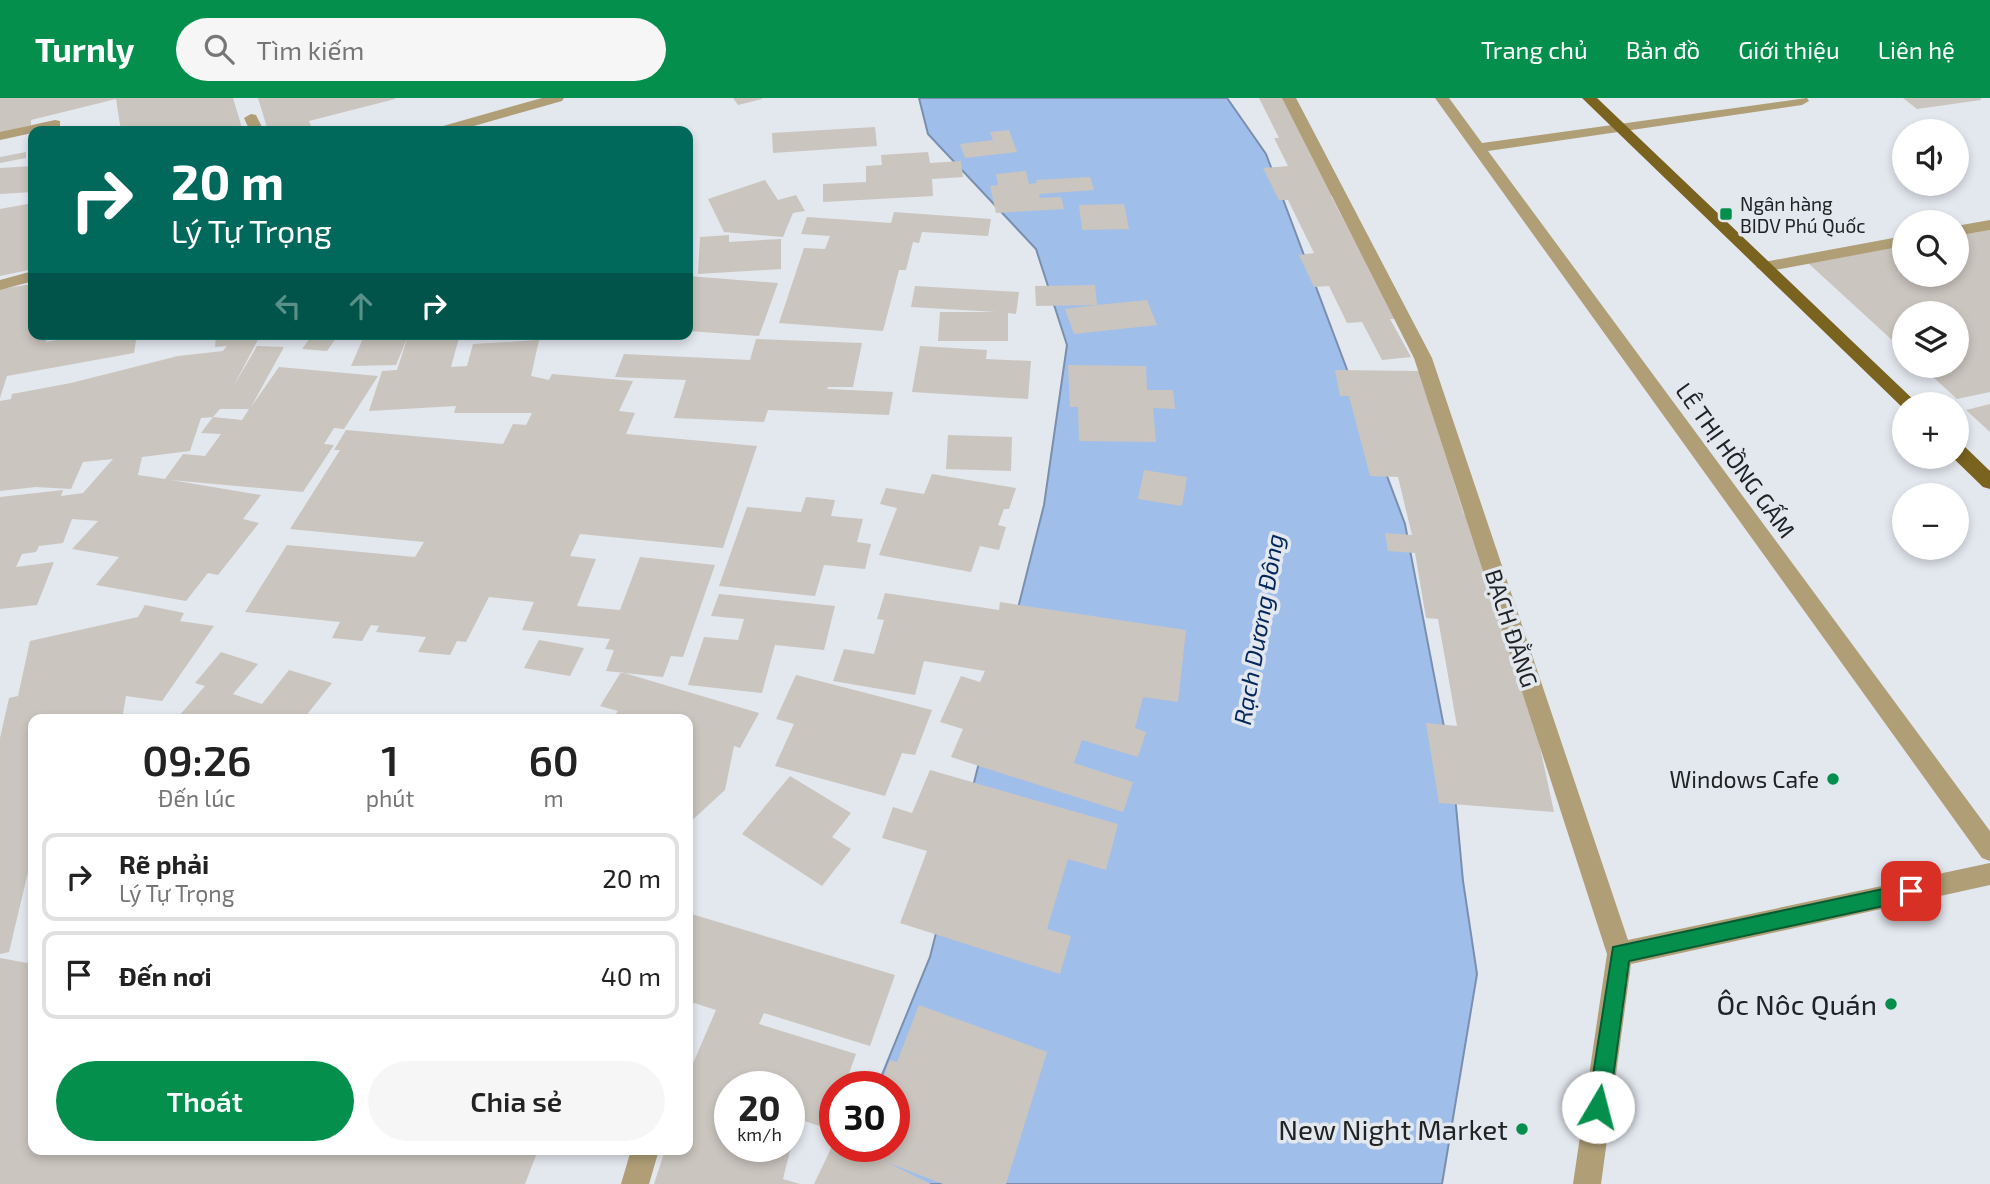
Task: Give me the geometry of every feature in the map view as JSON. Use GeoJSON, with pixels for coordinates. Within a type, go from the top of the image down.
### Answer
{"type":"FeatureCollection","features":[{"type":"Feature","properties":{"kind":"main road"},"geometry":{"type":"LineString","coordinates":[[1589,98],[1896,392]]}},
{"type":"Feature","properties":{"kind":"main road"},"geometry":{"type":"LineString","coordinates":[[1969,462],[1990,482]]}},
{"type":"Feature","properties":{"kind":"street"},"geometry":{"type":"LineString","coordinates":[[459,126],[557,98]]}},
{"type":"Feature","properties":{"kind":"street","name":"BẠCH ĐẰNG"},"geometry":{"type":"LineString","coordinates":[[1289,98],[1423,358],[1620,954],[1587,1184]]}},
{"type":"Feature","properties":{"kind":"street","name":"LÊ THỊ HỒNG GẤM"},"geometry":{"type":"LineString","coordinates":[[1442,98],[1990,850]]}},
{"type":"Feature","properties":{"kind":"street"},"geometry":{"type":"LineString","coordinates":[[1479,148],[1802,101]]}},
{"type":"Feature","properties":{"kind":"street"},"geometry":{"type":"LineString","coordinates":[[46,126],[55,124]]}},
{"type":"Feature","properties":{"kind":"street"},"geometry":{"type":"LineString","coordinates":[[0,136],[28,130]]}},
{"type":"Feature","properties":{"kind":"street"},"geometry":{"type":"LineString","coordinates":[[1969,229],[1990,225]]}},
{"type":"Feature","properties":{"kind":"street"},"geometry":{"type":"LineString","coordinates":[[1763,267],[1892,243]]}},
{"type":"Feature","properties":{"kind":"street"},"geometry":{"type":"LineString","coordinates":[[0,285],[28,277]]}},
{"type":"Feature","properties":{"kind":"street"},"geometry":{"type":"LineString","coordinates":[[1620,954],[1990,874]]}},
{"type":"Feature","properties":{"kind":"street"},"geometry":{"type":"LineString","coordinates":[[635,1184],[644,1155]]}},
{"type":"Feature","properties":{"kind":"water","name":"Rạch Dương Đông"},"geometry":{"type":"Polygon","coordinates":[[[919,98],[1227,98],[1266,154],[1405,524],[1453,774],[1463,881],[1477,974],[1442,1184],[837,1184],[846,1162],[910,1162],[910,1071],[884,1071],[930,957],[1044,505],[1067,345],[1036,249],[928,134],[919,98]]]}},
{"type":"Feature","properties":{"kind":"building"},"geometry":{"type":"Polygon","coordinates":[[[0,98],[233,98],[241,126],[120,126],[116,99],[31,120],[31,125],[0,133],[0,98]]]}},
{"type":"Feature","properties":{"kind":"building"},"geometry":{"type":"Polygon","coordinates":[[[258,98],[395,98],[309,121],[311,126],[266,126],[258,98]]]}},
{"type":"Feature","properties":{"kind":"building"},"geometry":{"type":"Polygon","coordinates":[[[733,98],[762,98],[762,99],[738,105],[733,98]]]}},
{"type":"Feature","properties":{"kind":"building"},"geometry":{"type":"Polygon","coordinates":[[[1259,98],[1287,98],[1335,196],[1331,196],[1396,319],[1390,319],[1411,357],[1382,360],[1362,322],[1347,323],[1329,286],[1314,287],[1299,255],[1314,253],[1288,200],[1279,200],[1263,168],[1288,166],[1274,138],[1279,138],[1259,98]]]}},
{"type":"Feature","properties":{"kind":"building"},"geometry":{"type":"Polygon","coordinates":[[[1903,98],[1981,98],[1981,100],[1917,109],[1903,98]]]}},
{"type":"Feature","properties":{"kind":"building"},"geometry":{"type":"Polygon","coordinates":[[[875,127],[877,146],[773,153],[772,133],[875,127]]]}},
{"type":"Feature","properties":{"kind":"building"},"geometry":{"type":"Polygon","coordinates":[[[1009,130],[1017,152],[965,158],[960,144],[993,140],[990,132],[1009,130]]]}},
{"type":"Feature","properties":{"kind":"building"},"geometry":{"type":"Polygon","coordinates":[[[26,152],[26,158],[0,163],[0,157],[26,152]]]}},
{"type":"Feature","properties":{"kind":"building"},"geometry":{"type":"Polygon","coordinates":[[[928,152],[930,163],[961,161],[963,177],[932,179],[933,196],[823,202],[823,184],[866,182],[866,166],[882,165],[881,155],[928,152]]]}},
{"type":"Feature","properties":{"kind":"building"},"geometry":{"type":"Polygon","coordinates":[[[28,166],[28,192],[0,194],[0,168],[28,166]]]}},
{"type":"Feature","properties":{"kind":"building"},"geometry":{"type":"Polygon","coordinates":[[[1026,171],[1029,184],[1037,183],[1036,180],[1090,177],[1094,190],[1039,194],[1040,198],[1061,197],[1064,209],[996,213],[990,186],[998,185],[996,174],[1026,171]]]}},
{"type":"Feature","properties":{"kind":"building"},"geometry":{"type":"Polygon","coordinates":[[[765,180],[778,200],[796,195],[805,211],[793,213],[783,237],[724,232],[708,199],[765,180]]]}},
{"type":"Feature","properties":{"kind":"building"},"geometry":{"type":"Polygon","coordinates":[[[28,204],[28,270],[0,276],[0,209],[28,204]]]}},
{"type":"Feature","properties":{"kind":"building"},"geometry":{"type":"Polygon","coordinates":[[[1124,204],[1129,229],[1082,230],[1079,205],[1124,204]]]}},
{"type":"Feature","properties":{"kind":"building"},"geometry":{"type":"Polygon","coordinates":[[[894,212],[991,219],[988,236],[922,232],[919,243],[913,242],[906,270],[899,270],[883,331],[779,323],[804,248],[825,249],[830,236],[801,234],[807,217],[891,223],[894,212]]]}},
{"type":"Feature","properties":{"kind":"building"},"geometry":{"type":"Polygon","coordinates":[[[1990,230],[1990,392],[1969,396],[1969,392],[1949,392],[1934,378],[1969,378],[1969,301],[1892,301],[1892,340],[1808,263],[1892,248],[1892,287],[1969,287],[1969,234],[1990,230]]]}},
{"type":"Feature","properties":{"kind":"building"},"geometry":{"type":"Polygon","coordinates":[[[729,235],[729,242],[781,239],[781,269],[698,274],[700,237],[729,235]]]}},
{"type":"Feature","properties":{"kind":"building"},"geometry":{"type":"Polygon","coordinates":[[[693,276],[778,283],[759,336],[693,331],[693,276]]]}},
{"type":"Feature","properties":{"kind":"building"},"geometry":{"type":"Polygon","coordinates":[[[28,285],[28,340],[136,340],[134,353],[7,376],[0,398],[0,289],[28,285]]]}},
{"type":"Feature","properties":{"kind":"building"},"geometry":{"type":"Polygon","coordinates":[[[1095,285],[1097,305],[1036,306],[1035,286],[1095,285]]]}},
{"type":"Feature","properties":{"kind":"building"},"geometry":{"type":"Polygon","coordinates":[[[915,286],[1019,292],[1016,314],[1008,313],[1008,341],[938,341],[940,312],[996,312],[911,307],[915,286]]]}},
{"type":"Feature","properties":{"kind":"building"},"geometry":{"type":"Polygon","coordinates":[[[1147,300],[1157,325],[1074,334],[1065,309],[1147,300]]]}},
{"type":"Feature","properties":{"kind":"building"},"geometry":{"type":"Polygon","coordinates":[[[756,339],[862,343],[853,387],[827,389],[893,392],[889,415],[768,410],[764,422],[674,418],[686,380],[615,377],[624,354],[750,360],[756,339]]]}},
{"type":"Feature","properties":{"kind":"building"},"geometry":{"type":"Polygon","coordinates":[[[216,340],[258,340],[233,387],[257,346],[284,347],[251,407],[279,367],[378,376],[344,429],[334,428],[324,444],[334,445],[303,492],[171,480],[261,495],[243,519],[259,523],[218,575],[208,573],[186,601],[96,585],[119,557],[72,549],[98,521],[72,519],[63,543],[39,546],[36,552],[22,554],[16,567],[54,562],[37,605],[0,609],[0,497],[63,490],[61,496],[83,493],[113,459],[83,462],[71,489],[36,487],[0,491],[0,401],[11,399],[12,394],[71,383],[178,356],[223,351],[227,346],[215,347],[216,340]],[[220,409],[213,417],[242,420],[249,409],[220,409]],[[213,417],[201,418],[190,451],[142,457],[138,475],[165,479],[183,454],[205,456],[221,434],[201,433],[213,417]]]}},
{"type":"Feature","properties":{"kind":"building"},"geometry":{"type":"Polygon","coordinates":[[[309,340],[335,340],[327,351],[302,349],[309,340]]]}},
{"type":"Feature","properties":{"kind":"building"},"geometry":{"type":"Polygon","coordinates":[[[362,340],[406,340],[396,365],[351,366],[362,340]]]}},
{"type":"Feature","properties":{"kind":"building"},"geometry":{"type":"Polygon","coordinates":[[[407,340],[458,340],[451,367],[467,366],[473,344],[539,340],[531,376],[549,380],[552,374],[633,381],[619,411],[635,413],[626,434],[757,446],[723,548],[580,534],[570,556],[596,559],[577,606],[620,610],[640,557],[715,565],[683,657],[671,656],[663,677],[606,671],[614,650],[605,649],[610,639],[522,630],[534,602],[489,597],[466,642],[457,641],[450,655],[418,652],[426,637],[376,632],[379,626],[371,625],[362,641],[332,638],[340,622],[245,612],[287,545],[415,557],[424,542],[290,529],[340,450],[334,450],[346,430],[503,444],[513,424],[526,425],[532,413],[454,413],[456,406],[369,411],[382,371],[397,370],[407,340]]]}},
{"type":"Feature","properties":{"kind":"building"},"geometry":{"type":"Polygon","coordinates":[[[920,346],[987,350],[986,359],[1031,361],[1028,399],[912,392],[920,346]]]}},
{"type":"Feature","properties":{"kind":"building"},"geometry":{"type":"Polygon","coordinates":[[[1068,365],[1146,366],[1147,390],[1173,390],[1175,409],[1153,408],[1156,442],[1079,441],[1078,407],[1070,407],[1068,365]]]}},
{"type":"Feature","properties":{"kind":"building"},"geometry":{"type":"Polygon","coordinates":[[[1335,370],[1419,371],[1464,514],[1470,514],[1524,673],[1554,812],[1439,803],[1426,723],[1457,726],[1438,619],[1426,618],[1415,553],[1388,551],[1385,533],[1412,535],[1398,477],[1370,476],[1349,396],[1340,396],[1335,370]]]}},
{"type":"Feature","properties":{"kind":"building"},"geometry":{"type":"Polygon","coordinates":[[[1990,404],[1990,432],[1969,413],[1969,409],[1990,404]]]}},
{"type":"Feature","properties":{"kind":"building"},"geometry":{"type":"Polygon","coordinates":[[[948,435],[1012,437],[1011,471],[946,469],[948,435]]]}},
{"type":"Feature","properties":{"kind":"building"},"geometry":{"type":"Polygon","coordinates":[[[1144,470],[1187,477],[1182,506],[1138,499],[1144,470]]]}},
{"type":"Feature","properties":{"kind":"building"},"geometry":{"type":"Polygon","coordinates":[[[932,474],[1016,488],[1009,509],[1004,509],[998,525],[1006,527],[999,550],[980,546],[971,572],[879,555],[897,508],[880,504],[886,488],[924,494],[932,474]]]}},
{"type":"Feature","properties":{"kind":"building"},"geometry":{"type":"Polygon","coordinates":[[[806,497],[835,500],[831,516],[863,519],[857,542],[871,544],[865,569],[824,565],[815,596],[719,586],[747,507],[801,512],[806,497]]]}},
{"type":"Feature","properties":{"kind":"building"},"geometry":{"type":"Polygon","coordinates":[[[885,593],[999,610],[1000,602],[1186,630],[1178,702],[1143,697],[1135,728],[1146,732],[1138,757],[1082,740],[1074,763],[1133,782],[1123,812],[951,757],[963,729],[940,722],[961,676],[980,682],[985,671],[924,661],[915,695],[833,681],[844,649],[874,654],[884,620],[877,619],[885,593]]]}},
{"type":"Feature","properties":{"kind":"building"},"geometry":{"type":"Polygon","coordinates":[[[719,594],[835,606],[824,650],[775,645],[762,693],[688,685],[704,637],[738,640],[744,619],[711,616],[719,594]]]}},
{"type":"Feature","properties":{"kind":"building"},"geometry":{"type":"Polygon","coordinates":[[[145,605],[184,613],[180,621],[214,626],[162,701],[126,696],[123,714],[28,714],[28,872],[9,952],[0,954],[0,738],[9,698],[18,696],[30,641],[138,617],[145,605]]]}},
{"type":"Feature","properties":{"kind":"building"},"geometry":{"type":"Polygon","coordinates":[[[539,640],[584,648],[570,676],[524,668],[539,640]]]}},
{"type":"Feature","properties":{"kind":"building"},"geometry":{"type":"Polygon","coordinates":[[[221,652],[258,664],[233,694],[262,704],[289,670],[332,683],[307,714],[181,714],[205,686],[195,683],[221,652]]]}},
{"type":"Feature","properties":{"kind":"building"},"geometry":{"type":"Polygon","coordinates":[[[621,672],[759,713],[740,748],[734,746],[725,790],[693,819],[693,714],[616,714],[618,711],[600,706],[621,672]]]}},
{"type":"Feature","properties":{"kind":"building"},"geometry":{"type":"Polygon","coordinates":[[[796,675],[932,710],[915,755],[902,753],[885,796],[775,766],[794,724],[776,719],[796,675]]]}},
{"type":"Feature","properties":{"kind":"building"},"geometry":{"type":"Polygon","coordinates":[[[930,770],[1118,824],[1106,870],[1068,859],[1047,929],[1071,936],[1060,974],[900,923],[927,851],[882,838],[893,807],[912,813],[930,770]]]}},
{"type":"Feature","properties":{"kind":"building"},"geometry":{"type":"Polygon","coordinates":[[[790,776],[851,813],[832,837],[851,849],[822,886],[742,834],[790,776]]]}},
{"type":"Feature","properties":{"kind":"building"},"geometry":{"type":"Polygon","coordinates":[[[693,914],[895,975],[870,1046],[764,1013],[759,1024],[856,1054],[850,1071],[819,1071],[819,1126],[805,1121],[805,1071],[714,1071],[714,1162],[787,1162],[783,1179],[800,1184],[654,1184],[663,1155],[693,1155],[693,1063],[716,1010],[693,1003],[693,914]]]}},
{"type":"Feature","properties":{"kind":"building"},"geometry":{"type":"Polygon","coordinates":[[[0,958],[28,963],[28,1155],[536,1155],[525,1184],[0,1184],[0,958]]]}},
{"type":"Feature","properties":{"kind":"building"},"geometry":{"type":"Polygon","coordinates":[[[919,1005],[1047,1052],[1006,1184],[943,1184],[886,1162],[910,1162],[910,1071],[886,1071],[890,1060],[897,1062],[919,1005]]]}},
{"type":"Feature","properties":{"kind":"building"},"geometry":{"type":"Polygon","coordinates":[[[824,1162],[886,1162],[931,1184],[814,1184],[824,1162]]]}},
{"type":"Feature","properties":{"kind":"place","name":"Ngân hàng BIDV Phú Quốc"},"geometry":{"type":"Point","coordinates":[1726,214]}},
{"type":"Feature","properties":{"kind":"place","name":"Windows Cafe"},"geometry":{"type":"Point","coordinates":[1833,779]}},
{"type":"Feature","properties":{"kind":"place","name":"Ôc Nôc Quán"},"geometry":{"type":"Point","coordinates":[1891,1004]}},
{"type":"Feature","properties":{"kind":"place","name":"New Night Market"},"geometry":{"type":"Point","coordinates":[1522,1129]}},
{"type":"Feature","properties":{"kind":"route"},"geometry":{"type":"LineString","coordinates":[[1598,1107],[1620,954],[1911,891]]}}]}
